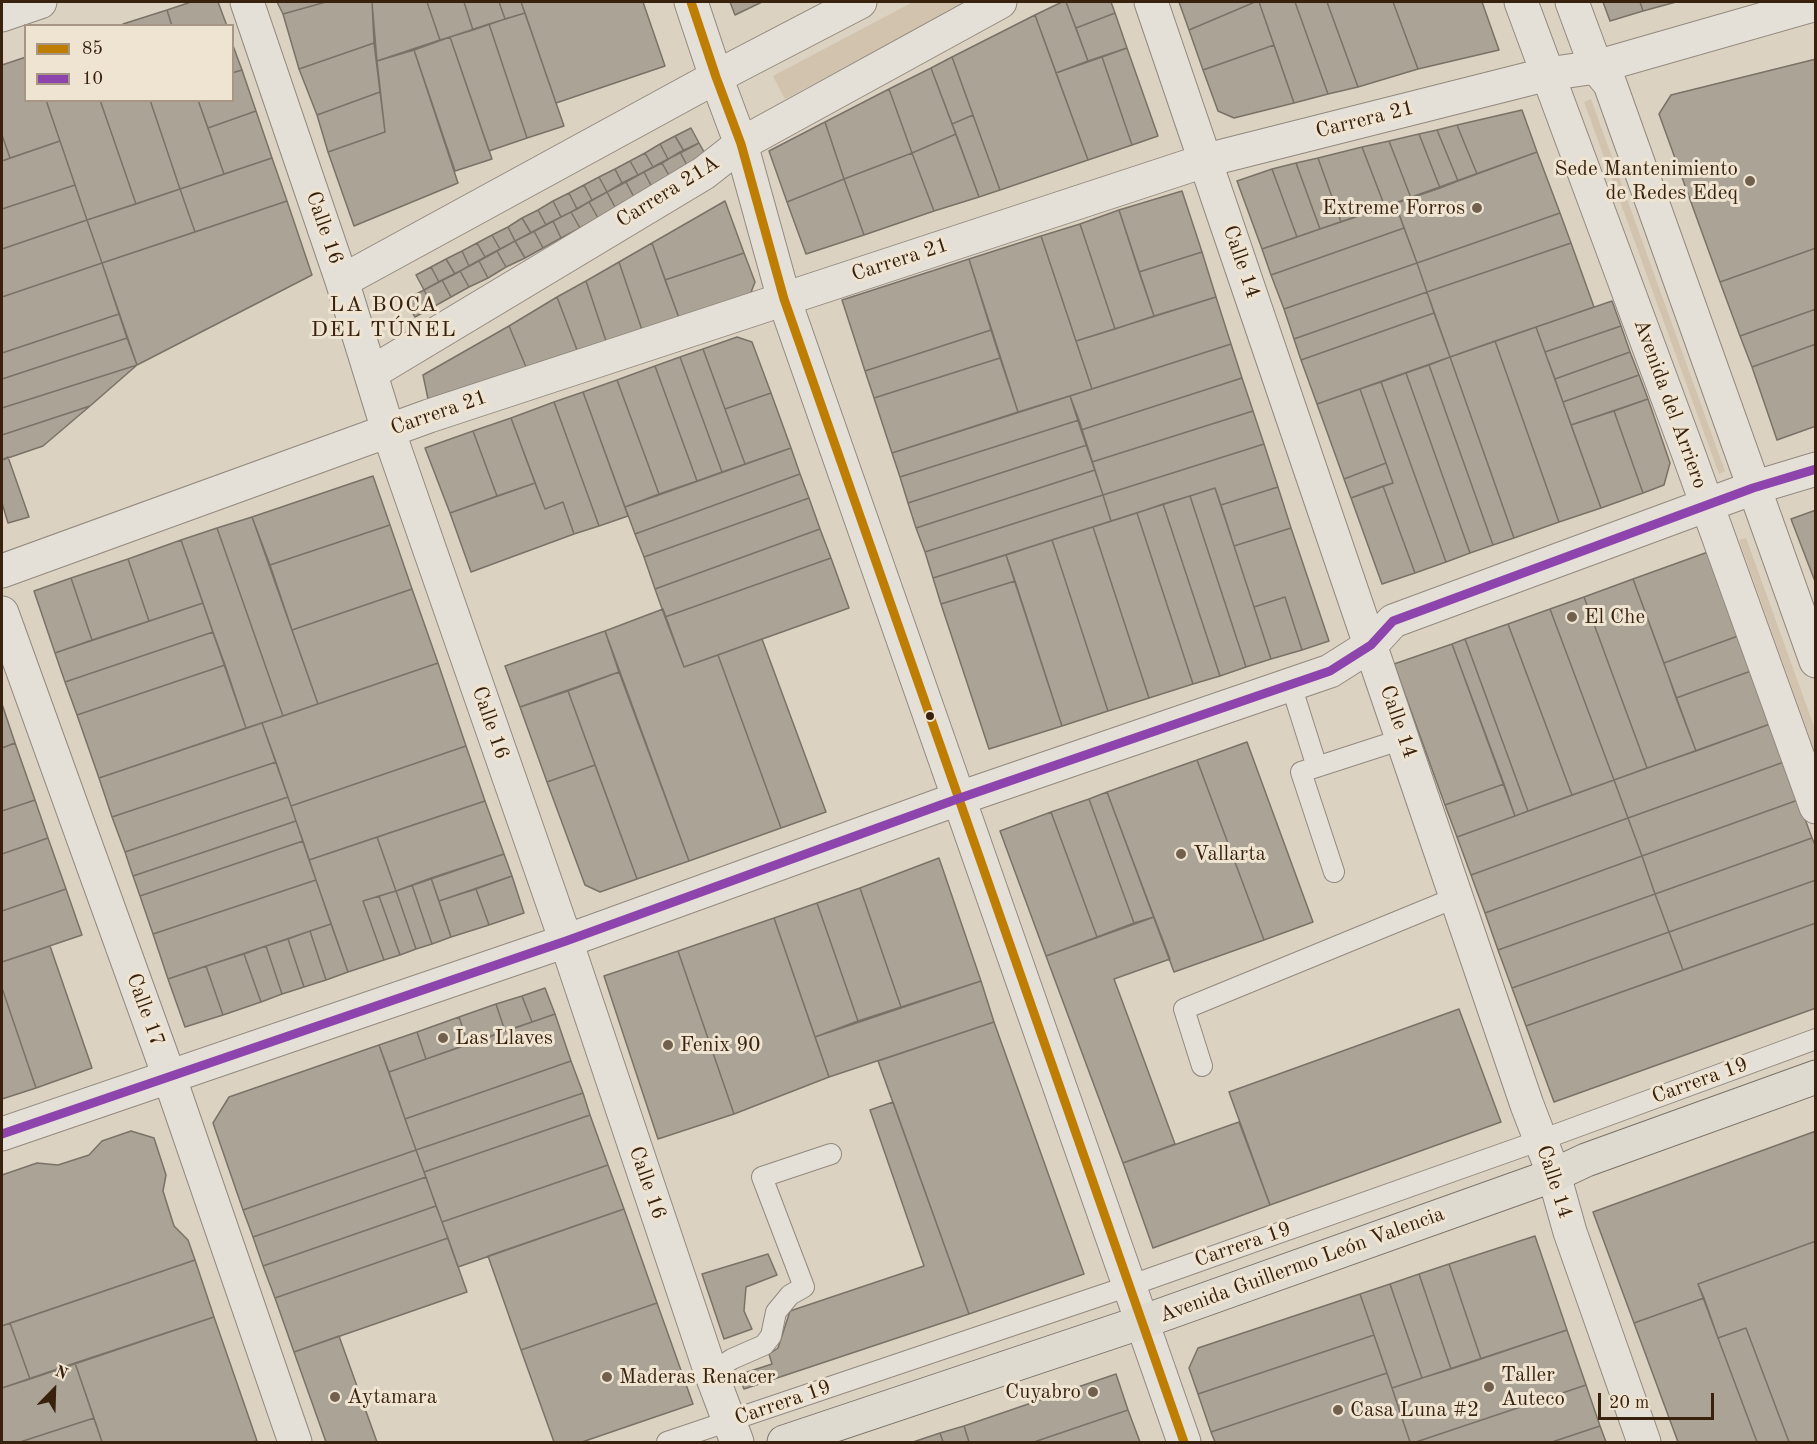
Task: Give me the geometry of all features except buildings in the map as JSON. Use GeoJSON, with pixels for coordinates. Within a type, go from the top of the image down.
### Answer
{"type":"FeatureCollection","features":[{"type":"Feature","properties":{"kind":"main road","name":"Avenida Guillermo León Valencia"},"geometry":{"type":"LineString","coordinates":[[784,1443],[1142,1322],[1554,1175],[1586,1160],[1815,1077]]}},
{"type":"Feature","properties":{"kind":"street"},"geometry":{"type":"LineString","coordinates":[[2,15],[40,2]]}},
{"type":"Feature","properties":{"kind":"street","name":"Calle 16"},"geometry":{"type":"LineString","coordinates":[[247,2],[342,281],[388,430],[566,941],[732,1432]]}},
{"type":"Feature","properties":{"kind":"street"},"geometry":{"type":"LineString","coordinates":[[691,2],[741,144],[784,299],[1184,1443]]}},
{"type":"Feature","properties":{"kind":"street"},"geometry":{"type":"LineString","coordinates":[[342,281],[716,77],[860,2]]}},
{"type":"Feature","properties":{"kind":"street","name":"Carrera 21A"},"geometry":{"type":"LineString","coordinates":[[371,373],[704,173],[741,144],[1000,2]]}},
{"type":"Feature","properties":{"kind":"street","name":"Calle 14"},"geometry":{"type":"LineString","coordinates":[[1151,2],[1207,160],[1457,897],[1554,1175],[1570,1232],[1644,1443]]}},
{"type":"Feature","properties":{"kind":"street","name":"Avenida del Arriero"},"geometry":{"type":"LineString","coordinates":[[1521,2],[1707,505],[1815,807]]}},
{"type":"Feature","properties":{"kind":"street"},"geometry":{"type":"LineString","coordinates":[[1572,2],[1596,67],[1610,84],[1815,661]]}},
{"type":"Feature","properties":{"kind":"street","name":"Carrera 21"},"geometry":{"type":"LineString","coordinates":[[2,571],[388,430],[1207,160],[1548,74],[1596,67],[1815,4]]}},
{"type":"Feature","properties":{"kind":"street"},"geometry":{"type":"LineString","coordinates":[[2,1134],[566,941],[960,798],[1330,671],[1371,645],[1392,621],[1753,488],[1815,469]]}},
{"type":"Feature","properties":{"kind":"street","name":"Calle 17"},"geometry":{"type":"LineString","coordinates":[[2,613],[169,1076],[295,1443]]}},
{"type":"Feature","properties":{"kind":"lane"},"geometry":{"type":"LineString","coordinates":[[1291,685],[1317,768]]}},
{"type":"Feature","properties":{"kind":"lane"},"geometry":{"type":"LineString","coordinates":[[1334,872],[1301,772],[1403,739]]}},
{"type":"Feature","properties":{"kind":"lane"},"geometry":{"type":"LineString","coordinates":[[1202,1066],[1184,1009],[1457,897]]}},
{"type":"Feature","properties":{"kind":"lane","name":"Carrera 19"},"geometry":{"type":"LineString","coordinates":[[667,1443],[732,1432],[1129,1286],[1541,1140],[1815,1039]]}},
{"type":"Feature","properties":{"kind":"lane"},"geometry":{"type":"LineString","coordinates":[[711,1373],[732,1359],[765,1345],[771,1336],[776,1312],[790,1295],[804,1287],[762,1177],[831,1154]]}},
{"type":"Feature","properties":{"kind":"shaded area"},"geometry":{"type":"Polygon","coordinates":[[[913,2],[968,2],[785,99],[773,76],[913,2]]]}},
{"type":"Feature","properties":{"kind":"shaded area"},"geometry":{"type":"Polygon","coordinates":[[[1591,99],[1725,471],[1719,474],[1584,102],[1591,99]]]}},
{"type":"Feature","properties":{"kind":"shaded area"},"geometry":{"type":"Polygon","coordinates":[[[1746,538],[1815,729],[1815,752],[1739,540],[1746,538]]]}},
{"type":"Feature","properties":{"kind":"transit line","name":"85"},"geometry":{"type":"LineString","coordinates":[[691,2],[741,144],[784,299],[1184,1442]]}},
{"type":"Feature","properties":{"kind":"transit line","name":"10"},"geometry":{"type":"LineString","coordinates":[[2,1134],[566,941],[960,798],[1330,671],[1371,645],[1393,621],[1753,488],[1816,469]]}},
{"type":"Feature","properties":{"kind":"place","name":"Sede Mantenimiento de Redes Edeq"},"geometry":{"type":"Point","coordinates":[1750,181]}},
{"type":"Feature","properties":{"kind":"place","name":"Extreme Forros"},"geometry":{"type":"Point","coordinates":[1477,208]}},
{"type":"Feature","properties":{"kind":"place","name":"El Che"},"geometry":{"type":"Point","coordinates":[1572,617]}},
{"type":"Feature","properties":{"kind":"place","name":"Vallarta"},"geometry":{"type":"Point","coordinates":[1181,854]}},
{"type":"Feature","properties":{"kind":"place","name":"Las Llaves"},"geometry":{"type":"Point","coordinates":[443,1038]}},
{"type":"Feature","properties":{"kind":"place","name":"Fenix 90"},"geometry":{"type":"Point","coordinates":[668,1045]}},
{"type":"Feature","properties":{"kind":"place","name":"Maderas Renacer"},"geometry":{"type":"Point","coordinates":[607,1377]}},
{"type":"Feature","properties":{"kind":"place","name":"Taller Auteco"},"geometry":{"type":"Point","coordinates":[1489,1387]}},
{"type":"Feature","properties":{"kind":"place","name":"Cuyabro"},"geometry":{"type":"Point","coordinates":[1093,1392]}},
{"type":"Feature","properties":{"kind":"place","name":"Aytamara"},"geometry":{"type":"Point","coordinates":[335,1397]}},
{"type":"Feature","properties":{"kind":"place","name":"Casa Luna #2"},"geometry":{"type":"Point","coordinates":[1338,1410]}},
{"type":"Feature","properties":{"kind":"district","name":"LA BOCA DEL TÚNEL"},"geometry":{"type":"Point","coordinates":[384,318]}}]}
